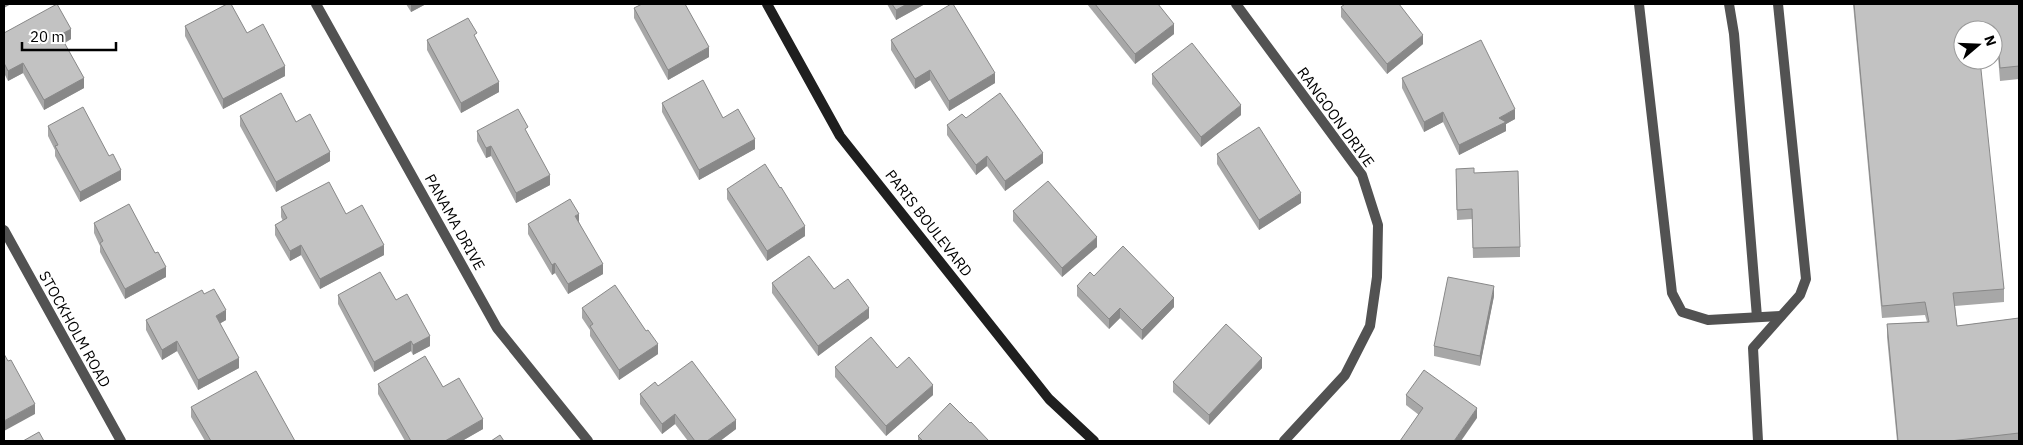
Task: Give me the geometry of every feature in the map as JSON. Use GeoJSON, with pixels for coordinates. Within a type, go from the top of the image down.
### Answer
{"type":"FeatureCollection","features":[{"type":"Feature","properties":{"kind":"street","name":"PANAMA DRIVE"},"geometry":{"type":"LineString","coordinates":[[316,4],[497,328],[588,441]]}},
{"type":"Feature","properties":{"kind":"street","name":"PARIS BOULEVARD"},"geometry":{"type":"LineString","coordinates":[[767,4],[840,136],[1049,399],[1094,441]]}},
{"type":"Feature","properties":{"kind":"street","name":"RANGOON DRIVE"},"geometry":{"type":"LineString","coordinates":[[1236,4],[1362,176],[1378,226],[1377,277],[1370,326],[1345,375],[1284,441]]}},
{"type":"Feature","properties":{"kind":"street"},"geometry":{"type":"LineString","coordinates":[[1639,4],[1672,293],[1682,312],[1708,320],[1781,316]]}},
{"type":"Feature","properties":{"kind":"street"},"geometry":{"type":"LineString","coordinates":[[1729,4],[1734,34],[1757,317]]}},
{"type":"Feature","properties":{"kind":"street"},"geometry":{"type":"LineString","coordinates":[[1758,441],[1753,348],[1800,295],[1806,279],[1778,4]]}},
{"type":"Feature","properties":{"kind":"street","name":"STOCKHOLM ROAD"},"geometry":{"type":"LineString","coordinates":[[4,230],[121,441]]}},
{"type":"Feature","properties":{"kind":"building"},"geometry":{"type":"Polygon","coordinates":[[[57,4],[71,29],[60,35],[84,78],[44,100],[23,63],[8,71],[4,63],[4,33],[57,4]]]}},
{"type":"Feature","properties":{"kind":"building"},"geometry":{"type":"Polygon","coordinates":[[[227,4],[231,4],[247,33],[263,24],[285,66],[223,99],[185,26],[227,4]]]}},
{"type":"Feature","properties":{"kind":"building"},"geometry":{"type":"Polygon","coordinates":[[[642,4],[685,4],[709,47],[668,70],[634,8],[642,4]]]}},
{"type":"Feature","properties":{"kind":"building"},"geometry":{"type":"Polygon","coordinates":[[[892,4],[907,4],[896,10],[892,4]]]}},
{"type":"Feature","properties":{"kind":"building"},"geometry":{"type":"Polygon","coordinates":[[[953,4],[995,73],[949,101],[930,70],[915,79],[891,40],[953,4]]]}},
{"type":"Feature","properties":{"kind":"building"},"geometry":{"type":"Polygon","coordinates":[[[1095,4],[1158,4],[1174,24],[1135,54],[1095,4]]]}},
{"type":"Feature","properties":{"kind":"building"},"geometry":{"type":"Polygon","coordinates":[[[1345,4],[1399,4],[1423,35],[1387,64],[1341,7],[1345,4]]]}},
{"type":"Feature","properties":{"kind":"building"},"geometry":{"type":"Polygon","coordinates":[[[1854,4],[2019,4],[2019,66],[2003,68],[2003,20],[1953,20],[1953,70],[1981,70],[2004,289],[1953,293],[1957,326],[2019,318],[2019,433],[1950,441],[1898,441],[1887,324],[1929,322],[1925,302],[1882,306],[1854,4]]]}},
{"type":"Feature","properties":{"kind":"building"},"geometry":{"type":"Polygon","coordinates":[[[468,18],[477,33],[474,35],[499,82],[461,103],[427,40],[468,18]]]}},
{"type":"Feature","properties":{"kind":"building"},"geometry":{"type":"Polygon","coordinates":[[[1481,40],[1515,109],[1499,118],[1506,122],[1459,145],[1443,112],[1424,122],[1402,78],[1481,40]]]}},
{"type":"Feature","properties":{"kind":"building"},"geometry":{"type":"Polygon","coordinates":[[[1192,43],[1241,105],[1201,137],[1152,74],[1192,43]]]}},
{"type":"Feature","properties":{"kind":"building"},"geometry":{"type":"Polygon","coordinates":[[[703,80],[723,118],[738,109],[755,139],[699,170],[662,103],[703,80]]]}},
{"type":"Feature","properties":{"kind":"building"},"geometry":{"type":"Polygon","coordinates":[[[281,93],[296,122],[310,114],[330,152],[276,182],[240,116],[281,93]]]}},
{"type":"Feature","properties":{"kind":"building"},"geometry":{"type":"Polygon","coordinates":[[[1000,93],[1043,153],[1005,181],[987,156],[976,165],[947,125],[962,114],[966,118],[1000,93]]]}},
{"type":"Feature","properties":{"kind":"building"},"geometry":{"type":"Polygon","coordinates":[[[83,107],[109,156],[113,154],[121,170],[80,192],[55,146],[58,145],[48,126],[83,107]]]}},
{"type":"Feature","properties":{"kind":"building"},"geometry":{"type":"Polygon","coordinates":[[[518,109],[528,127],[525,129],[550,175],[516,193],[491,146],[486,148],[477,131],[518,109]]]}},
{"type":"Feature","properties":{"kind":"building"},"geometry":{"type":"Polygon","coordinates":[[[1259,127],[1301,193],[1259,220],[1217,154],[1259,127]]]}},
{"type":"Feature","properties":{"kind":"building"},"geometry":{"type":"Polygon","coordinates":[[[765,164],[805,226],[767,251],[727,189],[765,164]]]}},
{"type":"Feature","properties":{"kind":"building"},"geometry":{"type":"Polygon","coordinates":[[[1474,168],[1474,173],[1518,171],[1520,247],[1473,248],[1472,209],[1457,210],[1456,169],[1474,168]]]}},
{"type":"Feature","properties":{"kind":"building"},"geometry":{"type":"Polygon","coordinates":[[[1048,181],[1097,237],[1062,268],[1013,211],[1048,181]]]}},
{"type":"Feature","properties":{"kind":"building"},"geometry":{"type":"Polygon","coordinates":[[[329,182],[346,214],[362,205],[384,245],[320,279],[301,245],[290,251],[275,225],[287,218],[281,207],[329,182]]]}},
{"type":"Feature","properties":{"kind":"building"},"geometry":{"type":"Polygon","coordinates":[[[570,199],[579,214],[575,216],[603,264],[568,284],[555,263],[552,265],[528,224],[570,199]]]}},
{"type":"Feature","properties":{"kind":"building"},"geometry":{"type":"Polygon","coordinates":[[[129,204],[155,253],[158,252],[166,267],[125,289],[100,243],[103,241],[94,223],[129,204]]]}},
{"type":"Feature","properties":{"kind":"building"},"geometry":{"type":"Polygon","coordinates":[[[1123,246],[1174,298],[1142,330],[1120,308],[1109,319],[1077,286],[1090,272],[1094,276],[1123,246]]]}},
{"type":"Feature","properties":{"kind":"building"},"geometry":{"type":"Polygon","coordinates":[[[809,256],[834,289],[848,279],[869,308],[818,346],[772,283],[809,256]]]}},
{"type":"Feature","properties":{"kind":"building"},"geometry":{"type":"Polygon","coordinates":[[[380,272],[396,300],[407,294],[430,336],[413,345],[411,341],[374,362],[338,295],[380,272]]]}},
{"type":"Feature","properties":{"kind":"building"},"geometry":{"type":"Polygon","coordinates":[[[1448,277],[1494,286],[1480,356],[1434,346],[1448,277]]]}},
{"type":"Feature","properties":{"kind":"building"},"geometry":{"type":"Polygon","coordinates":[[[615,285],[646,331],[648,330],[658,344],[619,370],[590,326],[593,324],[582,308],[615,285]]]}},
{"type":"Feature","properties":{"kind":"building"},"geometry":{"type":"Polygon","coordinates":[[[214,289],[226,310],[216,316],[239,358],[198,380],[177,341],[162,350],[146,320],[202,290],[204,294],[214,289]]]}},
{"type":"Feature","properties":{"kind":"building"},"geometry":{"type":"Polygon","coordinates":[[[1226,324],[1262,358],[1209,415],[1173,382],[1226,324]]]}},
{"type":"Feature","properties":{"kind":"building"},"geometry":{"type":"Polygon","coordinates":[[[871,337],[897,368],[909,357],[933,385],[886,426],[835,367],[871,337]]]}},
{"type":"Feature","properties":{"kind":"building"},"geometry":{"type":"Polygon","coordinates":[[[4,354],[8,361],[11,360],[35,404],[4,421],[4,354]]]}},
{"type":"Feature","properties":{"kind":"building"},"geometry":{"type":"Polygon","coordinates":[[[425,356],[443,387],[459,378],[483,419],[445,441],[411,441],[378,384],[425,356]]]}},
{"type":"Feature","properties":{"kind":"building"},"geometry":{"type":"Polygon","coordinates":[[[692,361],[736,420],[707,441],[695,441],[675,414],[662,424],[640,394],[655,382],[658,386],[692,361]]]}},
{"type":"Feature","properties":{"kind":"building"},"geometry":{"type":"Polygon","coordinates":[[[1424,370],[1477,408],[1454,441],[1400,441],[1423,408],[1406,395],[1424,370]]]}},
{"type":"Feature","properties":{"kind":"building"},"geometry":{"type":"Polygon","coordinates":[[[256,371],[295,441],[211,441],[191,407],[256,371]]]}},
{"type":"Feature","properties":{"kind":"building"},"geometry":{"type":"Polygon","coordinates":[[[950,403],[989,441],[923,441],[918,436],[950,403]]]}},
{"type":"Feature","properties":{"kind":"building"},"geometry":{"type":"Polygon","coordinates":[[[39,432],[44,441],[23,441],[39,432]]]}},
{"type":"Feature","properties":{"kind":"building"},"geometry":{"type":"Polygon","coordinates":[[[500,435],[504,441],[491,441],[500,435]]]}}]}
